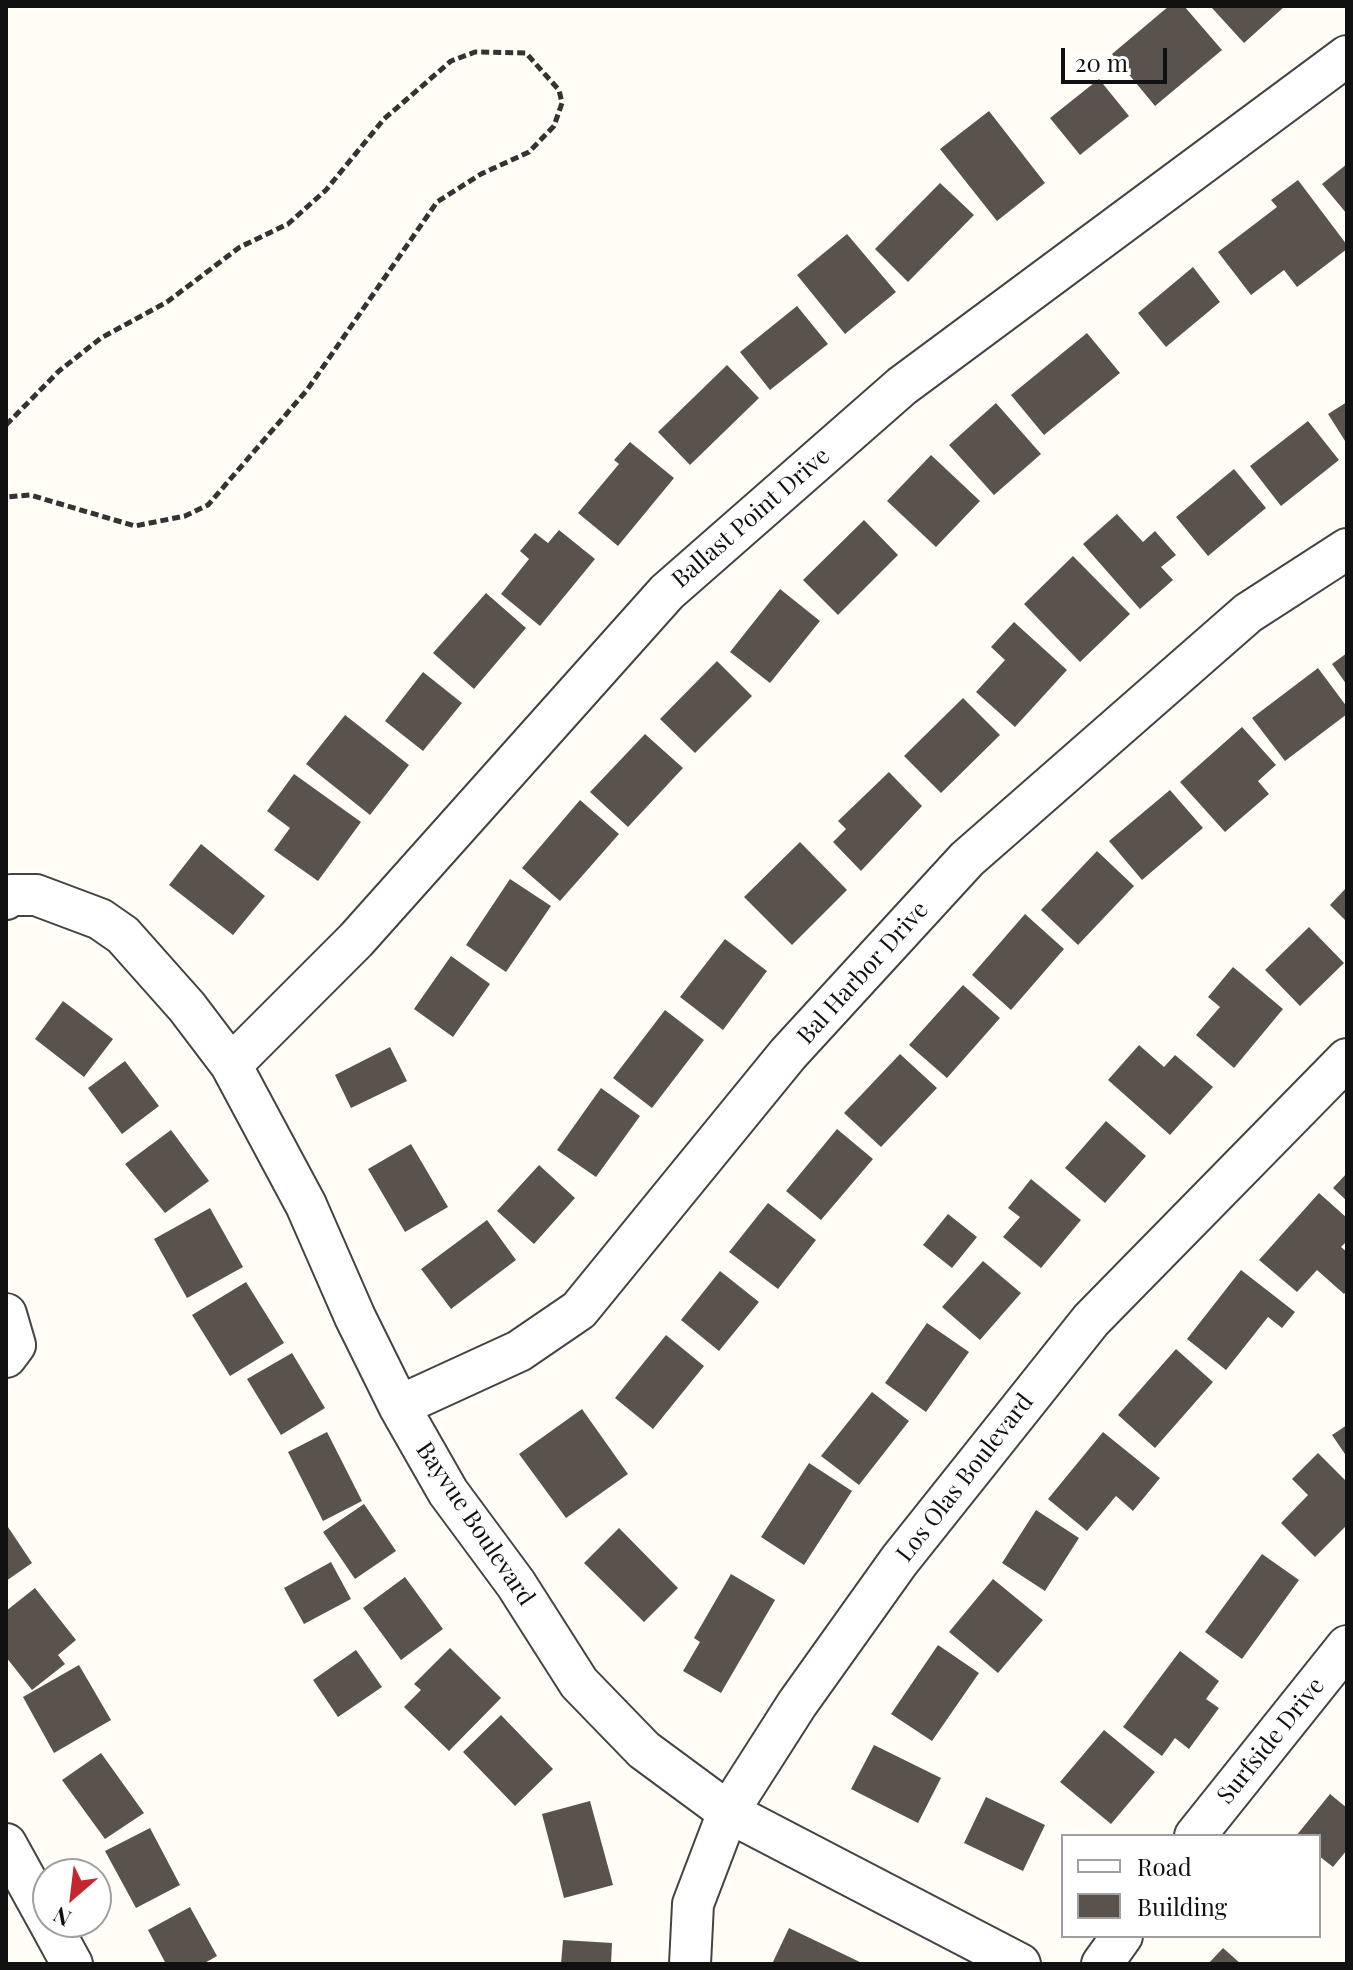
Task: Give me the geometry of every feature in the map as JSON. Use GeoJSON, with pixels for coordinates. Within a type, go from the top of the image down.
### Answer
{"type":"FeatureCollection","features":[{"type":"Feature","properties":{"kind":"street","name":"Ballast Point Drive"},"geometry":{"type":"LineString","coordinates":[[231,1065],[356,940],[667,592],[902,386],[1347,56]]}},
{"type":"Feature","properties":{"kind":"street","name":"Bal Harbor Drive"},"geometry":{"type":"LineString","coordinates":[[399,1406],[519,1351],[579,1310],[788,1054],[967,859],[1248,613],[1347,549]]}},
{"type":"Feature","properties":{"kind":"street","name":"Bayvue Boulevard"},"geometry":{"type":"LineString","coordinates":[[8,897],[36,895],[100,919],[123,935],[187,1007],[231,1065],[306,1205],[355,1317],[399,1406],[448,1492],[516,1584],[579,1683],[644,1750],[728,1812],[1020,1964]]}},
{"type":"Feature","properties":{"kind":"street","name":"Los Olas Boulevard"},"geometry":{"type":"LineString","coordinates":[[690,1964],[693,1904],[728,1812],[797,1704],[899,1561],[1091,1320],[1347,1059]]}},
{"type":"Feature","properties":{"kind":"street"},"geometry":{"type":"LineString","coordinates":[[6,1314],[15,1345],[6,1357]]}},
{"type":"Feature","properties":{"kind":"street","name":"Surfside Drive"},"geometry":{"type":"LineString","coordinates":[[1197,1834],[1347,1646]]}},
{"type":"Feature","properties":{"kind":"street"},"geometry":{"type":"LineString","coordinates":[[6,1844],[32,1891]]}},
{"type":"Feature","properties":{"kind":"street"},"geometry":{"type":"LineString","coordinates":[[58,1938],[72,1964]]}},
{"type":"Feature","properties":{"kind":"street"},"geometry":{"type":"LineString","coordinates":[[1102,1964],[1121,1938]]}},
{"type":"Feature","properties":{"kind":"path"},"geometry":{"type":"LineString","coordinates":[[6,425],[59,371],[101,338],[167,302],[240,247],[288,224],[326,190],[384,119],[451,61],[475,52],[526,53],[559,90],[562,103],[554,126],[529,152],[481,174],[437,202],[307,390],[208,505],[185,516],[135,526],[30,495],[6,497]]}},
{"type":"Feature","properties":{"kind":"building"},"geometry":{"type":"Polygon","coordinates":[[[1169,6],[1184,6],[1222,50],[1155,106],[1112,54],[1169,6]]]}},
{"type":"Feature","properties":{"kind":"building"},"geometry":{"type":"Polygon","coordinates":[[[1285,6],[1244,43],[1212,8],[1285,6]]]}},
{"type":"Feature","properties":{"kind":"building"},"geometry":{"type":"Polygon","coordinates":[[[1099,79],[1129,116],[1080,155],[1050,118],[1099,79]]]}},
{"type":"Feature","properties":{"kind":"building"},"geometry":{"type":"Polygon","coordinates":[[[989,111],[1045,183],[997,221],[940,149],[989,111]]]}},
{"type":"Feature","properties":{"kind":"building"},"geometry":{"type":"Polygon","coordinates":[[[1347,164],[1347,214],[1322,184],[1347,164]]]}},
{"type":"Feature","properties":{"kind":"building"},"geometry":{"type":"Polygon","coordinates":[[[1298,180],[1347,249],[1297,287],[1284,270],[1251,295],[1218,252],[1277,207],[1271,200],[1298,180]]]}},
{"type":"Feature","properties":{"kind":"building"},"geometry":{"type":"Polygon","coordinates":[[[940,183],[974,215],[908,282],[875,249],[940,183]]]}},
{"type":"Feature","properties":{"kind":"building"},"geometry":{"type":"Polygon","coordinates":[[[847,234],[896,292],[845,334],[797,275],[847,234]]]}},
{"type":"Feature","properties":{"kind":"building"},"geometry":{"type":"Polygon","coordinates":[[[1193,267],[1220,302],[1166,347],[1138,313],[1193,267]]]}},
{"type":"Feature","properties":{"kind":"building"},"geometry":{"type":"Polygon","coordinates":[[[797,306],[828,344],[770,390],[740,352],[797,306]]]}},
{"type":"Feature","properties":{"kind":"building"},"geometry":{"type":"Polygon","coordinates":[[[1087,333],[1120,373],[1044,435],[1011,395],[1087,333]]]}},
{"type":"Feature","properties":{"kind":"building"},"geometry":{"type":"Polygon","coordinates":[[[727,365],[759,398],[690,465],[658,432],[727,365]]]}},
{"type":"Feature","properties":{"kind":"building"},"geometry":{"type":"Polygon","coordinates":[[[1347,402],[1347,444],[1328,414],[1347,402]]]}},
{"type":"Feature","properties":{"kind":"building"},"geometry":{"type":"Polygon","coordinates":[[[996,403],[1041,454],[994,495],[949,445],[996,403]]]}},
{"type":"Feature","properties":{"kind":"building"},"geometry":{"type":"Polygon","coordinates":[[[1308,421],[1339,460],[1281,506],[1250,466],[1308,421]]]}},
{"type":"Feature","properties":{"kind":"building"},"geometry":{"type":"Polygon","coordinates":[[[630,442],[674,478],[618,546],[578,513],[619,464],[614,460],[630,442]]]}},
{"type":"Feature","properties":{"kind":"building"},"geometry":{"type":"Polygon","coordinates":[[[931,455],[980,501],[936,547],[887,501],[931,455]]]}},
{"type":"Feature","properties":{"kind":"building"},"geometry":{"type":"Polygon","coordinates":[[[1234,469],[1266,508],[1208,556],[1176,517],[1234,469]]]}},
{"type":"Feature","properties":{"kind":"building"},"geometry":{"type":"Polygon","coordinates":[[[1117,514],[1143,542],[1155,531],[1176,555],[1161,567],[1173,580],[1140,609],[1083,544],[1117,514]]]}},
{"type":"Feature","properties":{"kind":"building"},"geometry":{"type":"Polygon","coordinates":[[[864,520],[898,555],[838,615],[803,580],[864,520]]]}},
{"type":"Feature","properties":{"kind":"building"},"geometry":{"type":"Polygon","coordinates":[[[559,530],[595,559],[540,626],[501,594],[529,559],[520,551],[535,533],[548,543],[559,530]]]}},
{"type":"Feature","properties":{"kind":"building"},"geometry":{"type":"Polygon","coordinates":[[[1073,556],[1130,614],[1080,662],[1024,604],[1073,556]]]}},
{"type":"Feature","properties":{"kind":"building"},"geometry":{"type":"Polygon","coordinates":[[[780,589],[820,621],[770,683],[730,652],[780,589]]]}},
{"type":"Feature","properties":{"kind":"building"},"geometry":{"type":"Polygon","coordinates":[[[486,593],[526,628],[474,689],[433,653],[486,593]]]}},
{"type":"Feature","properties":{"kind":"building"},"geometry":{"type":"Polygon","coordinates":[[[1014,622],[1067,670],[1015,727],[976,692],[1005,660],[991,647],[1014,622]]]}},
{"type":"Feature","properties":{"kind":"building"},"geometry":{"type":"Polygon","coordinates":[[[1347,653],[1347,685],[1332,664],[1347,653]]]}},
{"type":"Feature","properties":{"kind":"building"},"geometry":{"type":"Polygon","coordinates":[[[717,661],[752,696],[695,753],[660,719],[717,661]]]}},
{"type":"Feature","properties":{"kind":"building"},"geometry":{"type":"Polygon","coordinates":[[[1318,668],[1347,707],[1347,714],[1285,761],[1252,718],[1318,668]]]}},
{"type":"Feature","properties":{"kind":"building"},"geometry":{"type":"Polygon","coordinates":[[[423,672],[462,703],[423,751],[385,721],[423,672]]]}},
{"type":"Feature","properties":{"kind":"building"},"geometry":{"type":"Polygon","coordinates":[[[963,698],[1000,735],[941,793],[904,756],[963,698]]]}},
{"type":"Feature","properties":{"kind":"building"},"geometry":{"type":"Polygon","coordinates":[[[345,715],[409,765],[370,815],[306,764],[345,715]]]}},
{"type":"Feature","properties":{"kind":"building"},"geometry":{"type":"Polygon","coordinates":[[[1242,727],[1276,765],[1258,781],[1269,794],[1225,832],[1180,782],[1242,727]]]}},
{"type":"Feature","properties":{"kind":"building"},"geometry":{"type":"Polygon","coordinates":[[[645,734],[683,768],[628,827],[590,792],[645,734]]]}},
{"type":"Feature","properties":{"kind":"building"},"geometry":{"type":"Polygon","coordinates":[[[889,772],[922,806],[861,871],[833,842],[846,829],[838,821],[889,772]]]}},
{"type":"Feature","properties":{"kind":"building"},"geometry":{"type":"Polygon","coordinates":[[[294,774],[361,822],[318,881],[274,850],[290,828],[267,811],[294,774]]]}},
{"type":"Feature","properties":{"kind":"building"},"geometry":{"type":"Polygon","coordinates":[[[1170,790],[1203,828],[1142,880],[1109,841],[1170,790]]]}},
{"type":"Feature","properties":{"kind":"building"},"geometry":{"type":"Polygon","coordinates":[[[580,800],[619,834],[560,901],[522,868],[580,800]]]}},
{"type":"Feature","properties":{"kind":"building"},"geometry":{"type":"Polygon","coordinates":[[[800,842],[847,890],[792,945],[744,897],[800,842]]]}},
{"type":"Feature","properties":{"kind":"building"},"geometry":{"type":"Polygon","coordinates":[[[201,844],[265,896],[233,935],[169,885],[201,844]]]}},
{"type":"Feature","properties":{"kind":"building"},"geometry":{"type":"Polygon","coordinates":[[[1097,851],[1134,886],[1078,945],[1041,910],[1097,851]]]}},
{"type":"Feature","properties":{"kind":"building"},"geometry":{"type":"Polygon","coordinates":[[[510,879],[551,906],[506,972],[466,945],[510,879]]]}},
{"type":"Feature","properties":{"kind":"building"},"geometry":{"type":"Polygon","coordinates":[[[1347,887],[1347,922],[1330,905],[1347,887]]]}},
{"type":"Feature","properties":{"kind":"building"},"geometry":{"type":"Polygon","coordinates":[[[1025,914],[1064,949],[1011,1010],[972,975],[1025,914]]]}},
{"type":"Feature","properties":{"kind":"building"},"geometry":{"type":"Polygon","coordinates":[[[1309,927],[1344,963],[1300,1006],[1265,970],[1309,927]]]}},
{"type":"Feature","properties":{"kind":"building"},"geometry":{"type":"Polygon","coordinates":[[[725,939],[767,971],[723,1030],[680,997],[725,939]]]}},
{"type":"Feature","properties":{"kind":"building"},"geometry":{"type":"Polygon","coordinates":[[[451,956],[490,984],[453,1037],[414,1009],[451,956]]]}},
{"type":"Feature","properties":{"kind":"building"},"geometry":{"type":"Polygon","coordinates":[[[1233,967],[1283,1009],[1234,1068],[1196,1035],[1220,1007],[1208,997],[1233,967]]]}},
{"type":"Feature","properties":{"kind":"building"},"geometry":{"type":"Polygon","coordinates":[[[963,985],[1000,1018],[947,1078],[909,1045],[963,985]]]}},
{"type":"Feature","properties":{"kind":"building"},"geometry":{"type":"Polygon","coordinates":[[[63,1001],[113,1039],[84,1077],[35,1039],[63,1001]]]}},
{"type":"Feature","properties":{"kind":"building"},"geometry":{"type":"Polygon","coordinates":[[[665,1010],[704,1040],[652,1108],[613,1078],[665,1010]]]}},
{"type":"Feature","properties":{"kind":"building"},"geometry":{"type":"Polygon","coordinates":[[[1139,1045],[1164,1067],[1175,1055],[1213,1087],[1170,1135],[1108,1080],[1139,1045]]]}},
{"type":"Feature","properties":{"kind":"building"},"geometry":{"type":"Polygon","coordinates":[[[390,1047],[407,1081],[351,1108],[335,1075],[390,1047]]]}},
{"type":"Feature","properties":{"kind":"building"},"geometry":{"type":"Polygon","coordinates":[[[900,1054],[937,1088],[881,1147],[844,1113],[900,1054]]]}},
{"type":"Feature","properties":{"kind":"building"},"geometry":{"type":"Polygon","coordinates":[[[125,1061],[159,1106],[122,1134],[88,1088],[125,1061]]]}},
{"type":"Feature","properties":{"kind":"building"},"geometry":{"type":"Polygon","coordinates":[[[601,1088],[640,1116],[596,1177],[557,1150],[601,1088]]]}},
{"type":"Feature","properties":{"kind":"building"},"geometry":{"type":"Polygon","coordinates":[[[1106,1121],[1146,1156],[1105,1203],[1065,1168],[1106,1121]]]}},
{"type":"Feature","properties":{"kind":"building"},"geometry":{"type":"Polygon","coordinates":[[[837,1129],[873,1159],[821,1220],[786,1191],[837,1129]]]}},
{"type":"Feature","properties":{"kind":"building"},"geometry":{"type":"Polygon","coordinates":[[[171,1130],[209,1181],[165,1213],[125,1164],[171,1130]]]}},
{"type":"Feature","properties":{"kind":"building"},"geometry":{"type":"Polygon","coordinates":[[[411,1144],[448,1207],[405,1232],[368,1169],[411,1144]]]}},
{"type":"Feature","properties":{"kind":"building"},"geometry":{"type":"Polygon","coordinates":[[[539,1165],[575,1198],[534,1244],[497,1211],[539,1165]]]}},
{"type":"Feature","properties":{"kind":"building"},"geometry":{"type":"Polygon","coordinates":[[[1347,1173],[1347,1201],[1333,1188],[1347,1173]]]}},
{"type":"Feature","properties":{"kind":"building"},"geometry":{"type":"Polygon","coordinates":[[[1031,1179],[1081,1220],[1041,1268],[1003,1237],[1020,1217],[1008,1208],[1031,1179]]]}},
{"type":"Feature","properties":{"kind":"building"},"geometry":{"type":"Polygon","coordinates":[[[1319,1193],[1347,1218],[1347,1241],[1341,1247],[1347,1252],[1347,1290],[1344,1294],[1317,1270],[1297,1292],[1259,1260],[1319,1193]]]}},
{"type":"Feature","properties":{"kind":"building"},"geometry":{"type":"Polygon","coordinates":[[[768,1203],[816,1240],[778,1289],[729,1252],[768,1203]]]}},
{"type":"Feature","properties":{"kind":"building"},"geometry":{"type":"Polygon","coordinates":[[[210,1208],[243,1267],[187,1298],[154,1239],[210,1208]]]}},
{"type":"Feature","properties":{"kind":"building"},"geometry":{"type":"Polygon","coordinates":[[[948,1214],[977,1237],[952,1268],[923,1245],[948,1214]]]}},
{"type":"Feature","properties":{"kind":"building"},"geometry":{"type":"Polygon","coordinates":[[[487,1220],[516,1260],[451,1309],[421,1269],[487,1220]]]}},
{"type":"Feature","properties":{"kind":"building"},"geometry":{"type":"Polygon","coordinates":[[[983,1261],[1021,1293],[980,1340],[942,1307],[983,1261]]]}},
{"type":"Feature","properties":{"kind":"building"},"geometry":{"type":"Polygon","coordinates":[[[1241,1270],[1295,1312],[1282,1328],[1268,1317],[1226,1370],[1187,1339],[1241,1270]]]}},
{"type":"Feature","properties":{"kind":"building"},"geometry":{"type":"Polygon","coordinates":[[[720,1271],[759,1302],[719,1351],[681,1320],[720,1271]]]}},
{"type":"Feature","properties":{"kind":"building"},"geometry":{"type":"Polygon","coordinates":[[[246,1282],[284,1343],[230,1376],[192,1315],[246,1282]]]}},
{"type":"Feature","properties":{"kind":"building"},"geometry":{"type":"Polygon","coordinates":[[[927,1323],[969,1352],[926,1412],[885,1383],[927,1323]]]}},
{"type":"Feature","properties":{"kind":"building"},"geometry":{"type":"Polygon","coordinates":[[[666,1335],[704,1366],[653,1429],[615,1398],[666,1335]]]}},
{"type":"Feature","properties":{"kind":"building"},"geometry":{"type":"Polygon","coordinates":[[[1176,1349],[1213,1382],[1155,1448],[1118,1415],[1176,1349]]]}},
{"type":"Feature","properties":{"kind":"building"},"geometry":{"type":"Polygon","coordinates":[[[292,1353],[325,1408],[281,1435],[247,1379],[292,1353]]]}},
{"type":"Feature","properties":{"kind":"building"},"geometry":{"type":"Polygon","coordinates":[[[872,1392],[909,1421],[859,1485],[821,1456],[872,1392]]]}},
{"type":"Feature","properties":{"kind":"building"},"geometry":{"type":"Polygon","coordinates":[[[582,1409],[628,1474],[566,1518],[519,1454],[582,1409]]]}},
{"type":"Feature","properties":{"kind":"building"},"geometry":{"type":"Polygon","coordinates":[[[1347,1425],[1347,1457],[1332,1435],[1347,1425]]]}},
{"type":"Feature","properties":{"kind":"building"},"geometry":{"type":"Polygon","coordinates":[[[327,1432],[362,1501],[323,1521],[288,1452],[327,1432]]]}},
{"type":"Feature","properties":{"kind":"building"},"geometry":{"type":"Polygon","coordinates":[[[1103,1432],[1160,1478],[1133,1511],[1116,1496],[1087,1531],[1048,1499],[1103,1432]]]}},
{"type":"Feature","properties":{"kind":"building"},"geometry":{"type":"Polygon","coordinates":[[[1318,1453],[1347,1482],[1347,1525],[1315,1557],[1281,1523],[1308,1495],[1292,1479],[1318,1453]]]}},
{"type":"Feature","properties":{"kind":"building"},"geometry":{"type":"Polygon","coordinates":[[[809,1463],[852,1491],[804,1565],[761,1537],[809,1463]]]}},
{"type":"Feature","properties":{"kind":"building"},"geometry":{"type":"Polygon","coordinates":[[[364,1504],[396,1551],[355,1579],[323,1532],[364,1504]]]}},
{"type":"Feature","properties":{"kind":"building"},"geometry":{"type":"Polygon","coordinates":[[[1036,1510],[1079,1538],[1045,1591],[1002,1563],[1036,1510]]]}},
{"type":"Feature","properties":{"kind":"building"},"geometry":{"type":"Polygon","coordinates":[[[6,1524],[32,1563],[6,1581],[6,1524]]]}},
{"type":"Feature","properties":{"kind":"building"},"geometry":{"type":"Polygon","coordinates":[[[619,1528],[678,1588],[644,1622],[584,1563],[619,1528]]]}},
{"type":"Feature","properties":{"kind":"building"},"geometry":{"type":"Polygon","coordinates":[[[1262,1554],[1299,1580],[1242,1659],[1205,1632],[1262,1554]]]}},
{"type":"Feature","properties":{"kind":"building"},"geometry":{"type":"Polygon","coordinates":[[[331,1562],[351,1599],[304,1624],[284,1588],[331,1562]]]}},
{"type":"Feature","properties":{"kind":"building"},"geometry":{"type":"Polygon","coordinates":[[[731,1574],[775,1600],[721,1693],[683,1671],[700,1642],[694,1638],[731,1574]]]}},
{"type":"Feature","properties":{"kind":"building"},"geometry":{"type":"Polygon","coordinates":[[[405,1577],[443,1629],[401,1660],[363,1608],[405,1577]]]}},
{"type":"Feature","properties":{"kind":"building"},"geometry":{"type":"Polygon","coordinates":[[[993,1579],[1043,1620],[998,1673],[949,1632],[993,1579]]]}},
{"type":"Feature","properties":{"kind":"building"},"geometry":{"type":"Polygon","coordinates":[[[35,1588],[76,1640],[58,1655],[65,1664],[32,1690],[6,1657],[6,1611],[35,1588]]]}},
{"type":"Feature","properties":{"kind":"building"},"geometry":{"type":"Polygon","coordinates":[[[938,1645],[979,1673],[932,1741],[891,1714],[938,1645]]]}},
{"type":"Feature","properties":{"kind":"building"},"geometry":{"type":"Polygon","coordinates":[[[450,1648],[501,1698],[449,1751],[404,1707],[421,1690],[414,1684],[450,1648]]]}},
{"type":"Feature","properties":{"kind":"building"},"geometry":{"type":"Polygon","coordinates":[[[356,1650],[382,1687],[338,1717],[313,1680],[356,1650]]]}},
{"type":"Feature","properties":{"kind":"building"},"geometry":{"type":"Polygon","coordinates":[[[1180,1651],[1219,1681],[1206,1699],[1219,1708],[1189,1749],[1175,1738],[1162,1756],[1123,1727],[1180,1651]]]}},
{"type":"Feature","properties":{"kind":"building"},"geometry":{"type":"Polygon","coordinates":[[[79,1665],[111,1720],[54,1753],[23,1697],[79,1665]]]}},
{"type":"Feature","properties":{"kind":"building"},"geometry":{"type":"Polygon","coordinates":[[[501,1715],[553,1769],[515,1806],[463,1752],[501,1715]]]}},
{"type":"Feature","properties":{"kind":"building"},"geometry":{"type":"Polygon","coordinates":[[[1104,1730],[1155,1772],[1111,1824],[1060,1782],[1104,1730]]]}},
{"type":"Feature","properties":{"kind":"building"},"geometry":{"type":"Polygon","coordinates":[[[874,1745],[941,1778],[918,1823],[851,1789],[874,1745]]]}},
{"type":"Feature","properties":{"kind":"building"},"geometry":{"type":"Polygon","coordinates":[[[101,1753],[144,1813],[105,1839],[62,1780],[101,1753]]]}},
{"type":"Feature","properties":{"kind":"building"},"geometry":{"type":"Polygon","coordinates":[[[1330,1794],[1347,1808],[1347,1850],[1333,1867],[1321,1858],[1321,1834],[1298,1834],[1330,1794]]]}},
{"type":"Feature","properties":{"kind":"building"},"geometry":{"type":"Polygon","coordinates":[[[986,1797],[1045,1825],[1023,1871],[964,1843],[986,1797]]]}},
{"type":"Feature","properties":{"kind":"building"},"geometry":{"type":"Polygon","coordinates":[[[590,1801],[613,1885],[564,1898],[542,1814],[590,1801]]]}},
{"type":"Feature","properties":{"kind":"building"},"geometry":{"type":"Polygon","coordinates":[[[150,1828],[180,1885],[136,1908],[112,1864],[112,1858],[105,1851],[150,1828]]]}},
{"type":"Feature","properties":{"kind":"building"},"geometry":{"type":"Polygon","coordinates":[[[190,1907],[217,1956],[203,1964],[166,1964],[148,1930],[190,1907]]]}},
{"type":"Feature","properties":{"kind":"building"},"geometry":{"type":"Polygon","coordinates":[[[789,1928],[864,1964],[772,1964],[789,1928]]]}},
{"type":"Feature","properties":{"kind":"building"},"geometry":{"type":"Polygon","coordinates":[[[563,1940],[612,1943],[611,1964],[561,1964],[563,1940]]]}},
{"type":"Feature","properties":{"kind":"building"},"geometry":{"type":"Polygon","coordinates":[[[1223,1948],[1241,1964],[1208,1964],[1223,1948]]]}}]}
